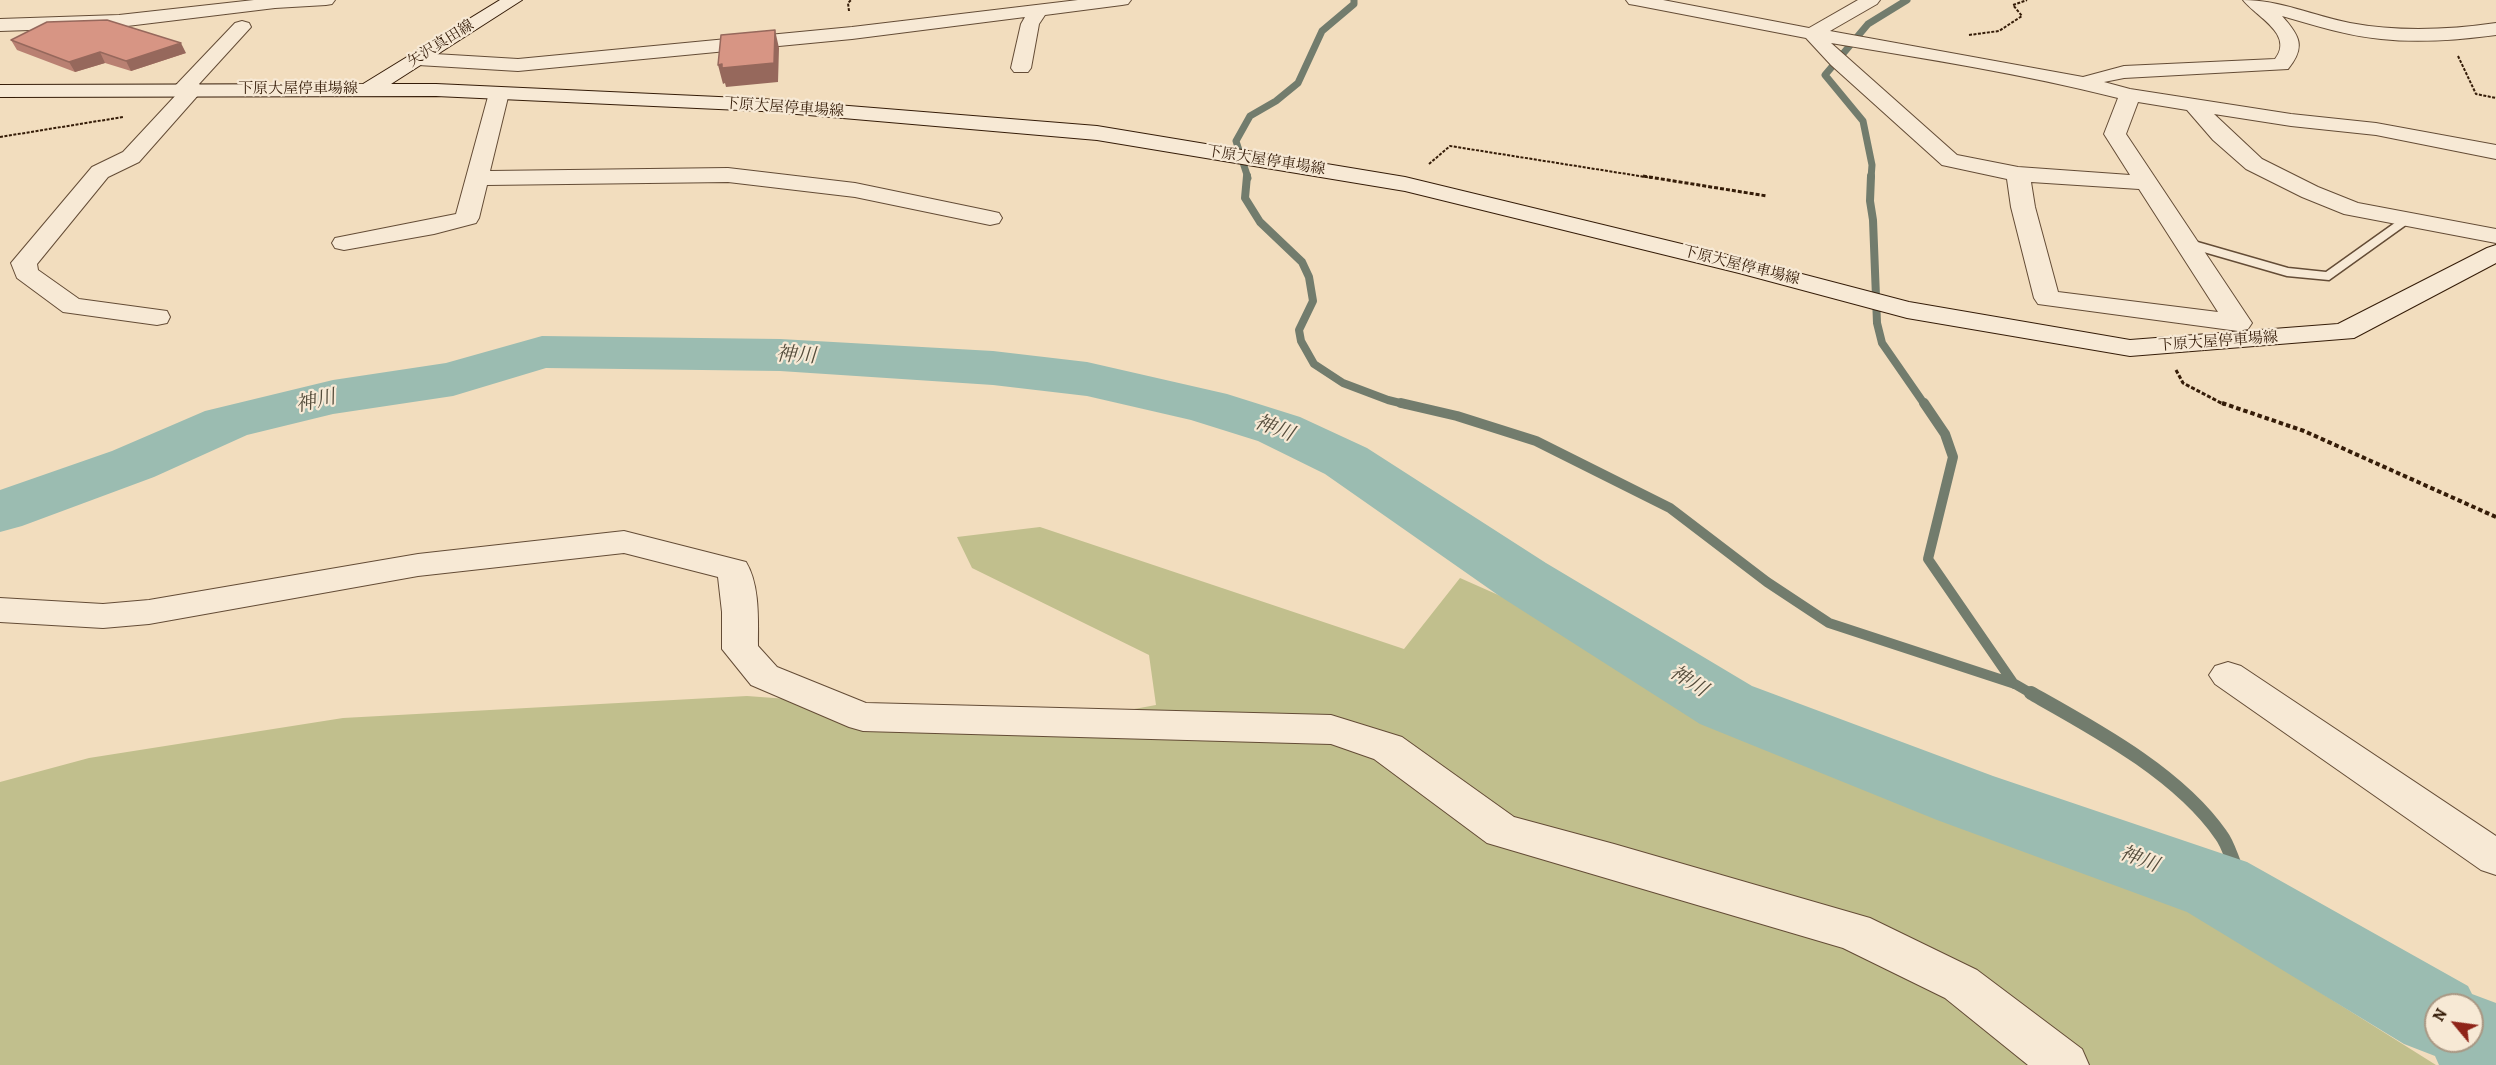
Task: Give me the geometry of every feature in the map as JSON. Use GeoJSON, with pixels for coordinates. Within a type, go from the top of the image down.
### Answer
{"type":"FeatureCollection","features":[{"type":"Feature","properties":{"kind":"street"},"geometry":{"type":"LineString","coordinates":[[0,25],[119,21],[275,3],[326,0]]}},
{"type":"Feature","properties":{"kind":"street","name":"矢沢真田線"},"geometry":{"type":"LineString","coordinates":[[369,89],[513,0]]}},
{"type":"Feature","properties":{"kind":"street"},"geometry":{"type":"LineString","coordinates":[[418,59],[518,65],[852,33],[1122,0]]}},
{"type":"Feature","properties":{"kind":"street"},"geometry":{"type":"LineString","coordinates":[[1812,34],[1871,0]]}},
{"type":"Feature","properties":{"kind":"street"},"geometry":{"type":"LineString","coordinates":[[1642,1],[1812,34],[1955,58],[2079,82],[2130,95],[2291,120],[2376,129],[2496,152]]}},
{"type":"Feature","properties":{"kind":"street"},"geometry":{"type":"LineString","coordinates":[[2255,2],[2346,28],[2382,34],[2447,34],[2496,29]]}},
{"type":"Feature","properties":{"kind":"street"},"geometry":{"type":"LineString","coordinates":[[2079,82],[2124,72],[2281,65],[2289,55],[2291,44],[2285,33],[2255,2]]}},
{"type":"Feature","properties":{"kind":"street"},"geometry":{"type":"LineString","coordinates":[[1021,68],[1030,24],[1038,11]]}},
{"type":"Feature","properties":{"kind":"street"},"geometry":{"type":"LineString","coordinates":[[157,317],[72,306],[26,273],[24,263],[100,172],[131,157],[242,27]]}},
{"type":"Feature","properties":{"kind":"street"},"geometry":{"type":"LineString","coordinates":[[1812,34],[1838,61],[1950,160],[2018,174],[2149,183]]}},
{"type":"Feature","properties":{"kind":"street"},"geometry":{"type":"LineString","coordinates":[[1955,58],[1969,35]]}},
{"type":"Feature","properties":{"kind":"street","name":"下原大屋停車場線"},"geometry":{"type":"LineString","coordinates":[[0,91],[183,96],[369,89],[499,93],[762,105],[1085,132],[1405,184],[1896,306],[2130,348],[2344,332],[2496,253]]}},
{"type":"Feature","properties":{"kind":"street"},"geometry":{"type":"LineString","coordinates":[[344,243],[467,218],[499,93]]}},
{"type":"Feature","properties":{"kind":"street"},"geometry":{"type":"LineString","coordinates":[[2018,174],[2023,207],[2047,298],[2238,324],[2149,183],[2115,134],[2130,95]]}},
{"type":"Feature","properties":{"kind":"street"},"geometry":{"type":"LineString","coordinates":[[2192,103],[2221,135],[2254,164],[2310,192],[2352,209],[2496,237]]}},
{"type":"Feature","properties":{"kind":"street"},"geometry":{"type":"LineString","coordinates":[[477,177],[728,175],[855,190],[990,218]]}},
{"type":"Feature","properties":{"kind":"street"},"geometry":{"type":"LineString","coordinates":[[0,609],[103,615],[149,612],[418,565],[624,542],[734,570],[740,612],[740,649],[764,676],[863,717],[1331,730],[1388,748],[1502,831],[1614,861],[1854,932],[1961,984],[2065,1065]]}},
{"type":"Feature","properties":{"kind":"street"},"geometry":{"type":"LineString","coordinates":[[2228,675],[2496,858]]}},
{"type":"Feature","properties":{"kind":"lane"},"geometry":{"type":"LineString","coordinates":[[2187,243],[2287,272],[2329,276],[2406,219]]}},
{"type":"Feature","properties":{"kind":"path"},"geometry":{"type":"LineString","coordinates":[[1969,35],[1999,31],[2022,16],[2013,5],[2027,0]]}},
{"type":"Feature","properties":{"kind":"path"},"geometry":{"type":"LineString","coordinates":[[2447,34],[2476,94],[2496,98]]}},
{"type":"Feature","properties":{"kind":"path"},"geometry":{"type":"LineString","coordinates":[[0,137],[183,96]]}},
{"type":"Feature","properties":{"kind":"path"},"geometry":{"type":"LineString","coordinates":[[1405,184],[1450,146],[1767,196]]}},
{"type":"Feature","properties":{"kind":"path"},"geometry":{"type":"LineString","coordinates":[[2163,346],[2184,383],[2219,401],[2304,432],[2496,517]]}},
{"type":"Feature","properties":{"kind":"shaded area"},"geometry":{"type":"Polygon","coordinates":[[[1040,527],[1404,649],[1460,578],[2141,880],[2436,1065],[0,1065],[0,782],[89,758],[343,718],[747,696],[1074,720],[1156,705],[1149,655],[972,568],[957,537],[1040,527]]]}},
{"type":"Feature","properties":{"kind":"building"},"geometry":{"type":"Polygon","coordinates":[[[107,20],[181,43],[126,61],[100,52],[69,62],[11,40],[47,22],[107,20]]]}},
{"type":"Feature","properties":{"kind":"building"},"geometry":{"type":"Polygon","coordinates":[[[775,30],[774,63],[722,68],[722,64],[718,65],[721,35],[775,30]]]}},
{"type":"Feature","properties":{"kind":"waterway"},"geometry":{"type":"LineString","coordinates":[[1248,178],[1236,141],[1250,116],[1276,101],[1298,83],[1322,31],[1354,4],[1354,0]]}},
{"type":"Feature","properties":{"kind":"waterway"},"geometry":{"type":"LineString","coordinates":[[1871,178],[1872,165],[1863,121],[1825,75],[1868,24],[1907,0]]}},
{"type":"Feature","properties":{"kind":"waterway"},"geometry":{"type":"LineString","coordinates":[[1247,176],[1245,198],[1260,222],[1302,262],[1309,277],[1313,301],[1299,330],[1301,341],[1314,364],[1343,383],[1408,405]]}},
{"type":"Feature","properties":{"kind":"waterway"},"geometry":{"type":"LineString","coordinates":[[1871,176],[1870,201],[1873,220],[1877,323],[1882,343],[1925,405]]}},
{"type":"Feature","properties":{"kind":"waterway","name":"神川"},"geometry":{"type":"LineString","coordinates":[[0,512],[133,464],[226,423],[333,397],[453,379],[542,352],[780,355],[993,368],[1087,379],[1207,406],[1279,429],[1346,461],[1522,579],[1726,705],[1965,798],[2217,887],[2424,1008]]}},
{"type":"Feature","properties":{"kind":"waterway"},"geometry":{"type":"LineString","coordinates":[[1401,403],[1457,416],[1536,441],[1670,508],[1767,582],[1829,623],[2014,684]]}},
{"type":"Feature","properties":{"kind":"waterway"},"geometry":{"type":"LineString","coordinates":[[1924,403],[1945,434],[1953,457],[1928,559],[2014,684]]}},
{"type":"Feature","properties":{"kind":"waterway"},"geometry":{"type":"LineString","coordinates":[[2014,684],[2034,695]]}},
{"type":"Feature","properties":{"kind":"waterway"},"geometry":{"type":"LineString","coordinates":[[2031,693],[2108,738],[2183,792],[2203,813],[2228,846],[2236,868],[2217,887]]}},
{"type":"Feature","properties":{"kind":"waterway","name":"神川"},"geometry":{"type":"LineString","coordinates":[[2484,1043],[2496,1050]]}}]}
